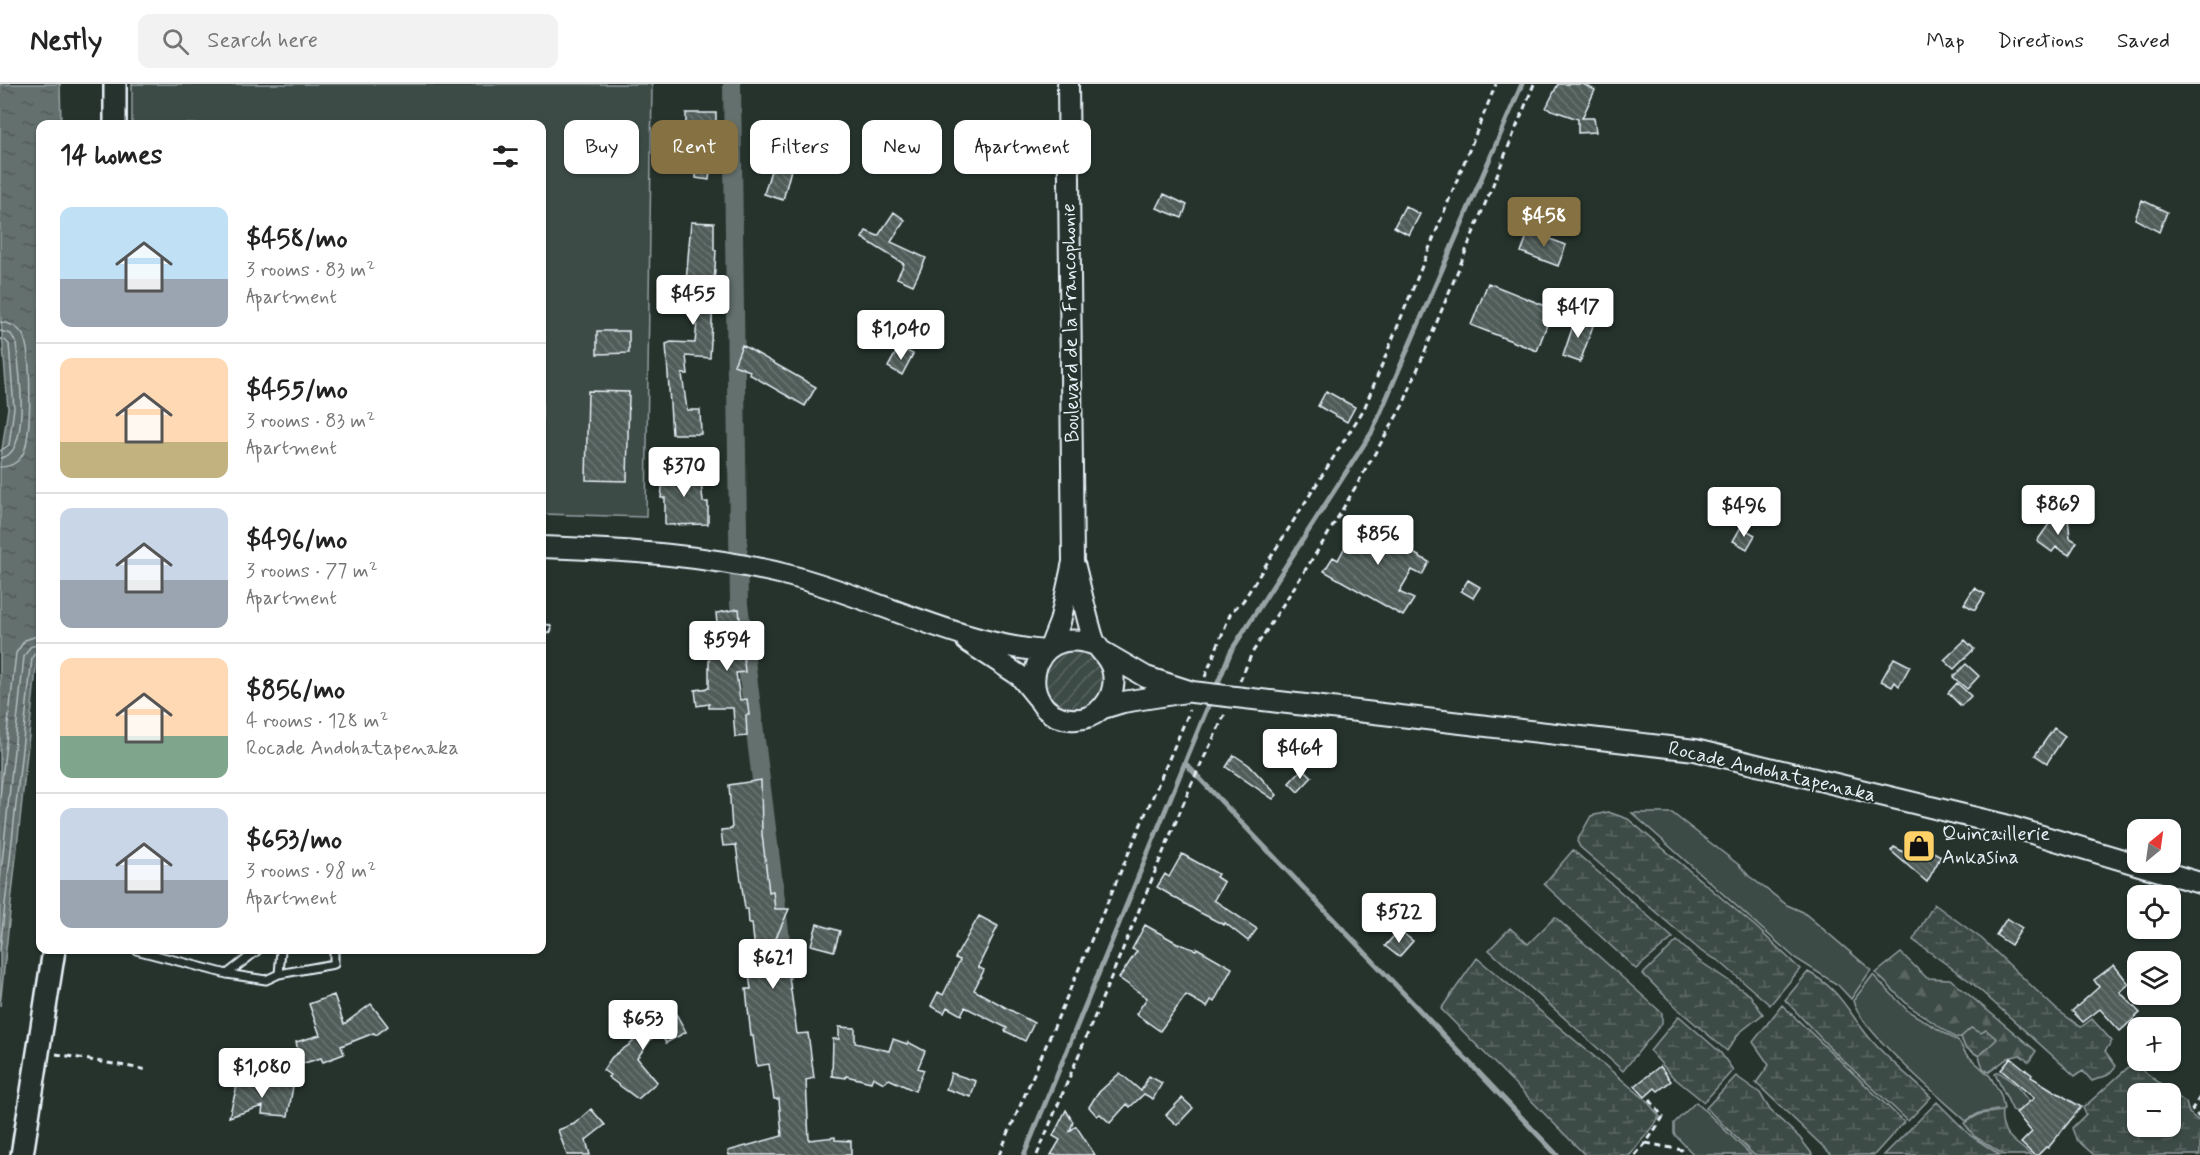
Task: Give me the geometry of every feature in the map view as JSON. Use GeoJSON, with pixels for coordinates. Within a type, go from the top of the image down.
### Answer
{"type":"FeatureCollection","features":[{"type":"Feature","properties":{"kind":"main road"},"geometry":{"type":"LineString","coordinates":[[115,84],[115,120]]}},
{"type":"Feature","properties":{"kind":"main road","name":"Boulevard de la Francophonie"},"geometry":{"type":"LineString","coordinates":[[1068,84],[1073,562]]}},
{"type":"Feature","properties":{"kind":"main road"},"geometry":{"type":"LineString","coordinates":[[546,547],[705,558],[802,579],[856,595],[947,629],[1024,650],[1048,648],[1067,640],[1080,640],[1100,649],[1146,677],[1197,692]]}},
{"type":"Feature","properties":{"kind":"main road"},"geometry":{"type":"LineString","coordinates":[[1039,700],[1034,688],[1037,662],[1048,648],[1060,622],[1073,562]]}},
{"type":"Feature","properties":{"kind":"main road"},"geometry":{"type":"LineString","coordinates":[[947,629],[996,658],[1020,676],[1039,700],[1056,716],[1068,719],[1091,716],[1109,700],[1114,675],[1100,649],[1073,562]]}},
{"type":"Feature","properties":{"kind":"main road"},"geometry":{"type":"LineString","coordinates":[[1101,709],[1123,702],[1197,692]]}},
{"type":"Feature","properties":{"kind":"main road","name":"Rocade Andohatapenaka"},"geometry":{"type":"LineString","coordinates":[[1197,692],[1695,750],[2005,825],[2200,883]]}},
{"type":"Feature","properties":{"kind":"main road"},"geometry":{"type":"LineString","coordinates":[[22,1155],[36,1051],[53,954]]}},
{"type":"Feature","properties":{"kind":"lane"},"geometry":{"type":"LineString","coordinates":[[151,954],[227,974],[267,980],[279,974],[334,964],[334,954]]}},
{"type":"Feature","properties":{"kind":"lane"},"geometry":{"type":"LineString","coordinates":[[227,974],[253,954]]}},
{"type":"Feature","properties":{"kind":"lane"},"geometry":{"type":"LineString","coordinates":[[279,974],[281,954]]}},
{"type":"Feature","properties":{"kind":"path"},"geometry":{"type":"LineString","coordinates":[[999,1155],[1197,692],[1217,653],[1220,633],[1231,612],[1243,601],[1364,409],[1496,84]]}},
{"type":"Feature","properties":{"kind":"path"},"geometry":{"type":"LineString","coordinates":[[1037,1155],[1192,783],[1200,769],[1228,696],[1252,653],[1327,536],[1403,405],[1534,84]]}},
{"type":"Feature","properties":{"kind":"path"},"geometry":{"type":"LineString","coordinates":[[36,1051],[148,1070]]}},
{"type":"Feature","properties":{"kind":"path"},"geometry":{"type":"LineString","coordinates":[[2200,1097],[2192,1109],[2200,1118]]}},
{"type":"Feature","properties":{"kind":"path"},"geometry":{"type":"LineString","coordinates":[[1635,1155],[1663,1117],[1650,1100]]}},
{"type":"Feature","properties":{"kind":"path"},"geometry":{"type":"LineString","coordinates":[[1646,1143],[1682,1150],[1685,1155]]}},
{"type":"Feature","properties":{"kind":"green space"},"geometry":{"type":"Polygon","coordinates":[[[132,84],[652,84],[646,517],[546,514],[546,120],[132,120],[132,84]]]}},
{"type":"Feature","properties":{"kind":"green space"},"geometry":{"type":"Polygon","coordinates":[[[1088,647],[1107,671],[1101,694],[1087,707],[1078,709],[1061,705],[1047,693],[1042,685],[1049,654],[1088,647]]]}},
{"type":"Feature","properties":{"kind":"green space"},"geometry":{"type":"Polygon","coordinates":[[[1608,812],[1628,819],[1756,927],[1800,969],[1770,1005],[1719,961],[1702,952],[1580,847],[1577,841],[1591,816],[1608,812]]]}},
{"type":"Feature","properties":{"kind":"green space"},"geometry":{"type":"Polygon","coordinates":[[[1632,813],[1672,813],[1787,905],[1803,912],[1871,970],[1851,999],[1838,985],[1795,958],[1632,813]]]}},
{"type":"Feature","properties":{"kind":"green space"},"geometry":{"type":"Polygon","coordinates":[[[1573,850],[1673,938],[1636,969],[1544,884],[1573,850]]]}},
{"type":"Feature","properties":{"kind":"green space"},"geometry":{"type":"Polygon","coordinates":[[[1934,904],[1982,939],[2056,1009],[2081,1027],[2092,1019],[2112,1041],[2105,1051],[2116,1066],[2108,1075],[2092,1081],[2083,1071],[2075,1076],[1971,982],[1913,940],[1934,904]]]}},
{"type":"Feature","properties":{"kind":"green space"},"geometry":{"type":"Polygon","coordinates":[[[1555,917],[1662,1013],[1662,1023],[1623,1071],[1489,950],[1510,928],[1528,944],[1555,917]]]}},
{"type":"Feature","properties":{"kind":"green space"},"geometry":{"type":"Polygon","coordinates":[[[1677,941],[1698,960],[1750,995],[1763,1014],[1739,1033],[1727,1051],[1679,1010],[1643,974],[1677,941]]]}},
{"type":"Feature","properties":{"kind":"green space"},"geometry":{"type":"Polygon","coordinates":[[[1901,953],[1927,978],[1950,979],[2036,1051],[2029,1062],[2020,1055],[2008,1058],[1989,1072],[1983,1068],[1979,1056],[1965,1047],[1961,1037],[1956,1038],[1909,1006],[1876,973],[1901,953]]]}},
{"type":"Feature","properties":{"kind":"green space"},"geometry":{"type":"Polygon","coordinates":[[[1477,958],[1646,1100],[1660,1117],[1630,1155],[1585,1155],[1441,1009],[1477,958]]]}},
{"type":"Feature","properties":{"kind":"green space"},"geometry":{"type":"Polygon","coordinates":[[[1808,972],[1829,986],[1873,1042],[1931,1097],[1908,1121],[1832,1050],[1785,1000],[1808,972]]]}},
{"type":"Feature","properties":{"kind":"green space"},"geometry":{"type":"Polygon","coordinates":[[[1873,975],[1908,1011],[1959,1042],[1966,1054],[1990,1076],[2001,1095],[2004,1109],[1979,1113],[1966,1121],[1885,1046],[1859,1014],[1853,1001],[1873,975]]]}},
{"type":"Feature","properties":{"kind":"green space"},"geometry":{"type":"Polygon","coordinates":[[[1782,1005],[1904,1122],[1874,1155],[1832,1155],[1756,1083],[1769,1065],[1753,1042],[1782,1005]]]}},
{"type":"Feature","properties":{"kind":"green space"},"geometry":{"type":"Polygon","coordinates":[[[1679,1016],[1720,1052],[1733,1070],[1704,1102],[1673,1077],[1650,1051],[1679,1016]]]}},
{"type":"Feature","properties":{"kind":"green space"},"geometry":{"type":"Polygon","coordinates":[[[1971,1028],[1981,1033],[1986,1030],[1997,1039],[1979,1056],[1965,1047],[1961,1037],[1971,1028]]]}},
{"type":"Feature","properties":{"kind":"green space"},"geometry":{"type":"Polygon","coordinates":[[[2127,1068],[2127,1071],[2144,1071],[2160,1083],[2127,1083],[2127,1137],[2181,1137],[2181,1099],[2186,1103],[2189,1113],[2200,1122],[2200,1155],[2094,1155],[2076,1139],[2072,1128],[2086,1114],[2083,1108],[2127,1068]]]}},
{"type":"Feature","properties":{"kind":"green space"},"geometry":{"type":"Polygon","coordinates":[[[1999,1072],[2015,1084],[2031,1104],[2021,1111],[2013,1111],[1995,1074],[1999,1072]]]}},
{"type":"Feature","properties":{"kind":"green space"},"geometry":{"type":"Polygon","coordinates":[[[1736,1076],[1760,1093],[1770,1110],[1800,1138],[1813,1155],[1754,1155],[1706,1108],[1736,1076]]]}},
{"type":"Feature","properties":{"kind":"green space"},"geometry":{"type":"Polygon","coordinates":[[[1696,1102],[1751,1155],[1694,1155],[1674,1134],[1674,1123],[1696,1102]]]}},
{"type":"Feature","properties":{"kind":"green space"},"geometry":{"type":"Polygon","coordinates":[[[1937,1102],[1971,1136],[2000,1155],[1884,1155],[1937,1102]]]}},
{"type":"Feature","properties":{"kind":"green space"},"geometry":{"type":"Polygon","coordinates":[[[2002,1111],[2003,1126],[2009,1137],[2031,1155],[2004,1155],[1974,1136],[1964,1123],[1980,1114],[2002,1111]]]}},
{"type":"Feature","properties":{"kind":"water"},"geometry":{"type":"Polygon","coordinates":[[[0,84],[60,84],[61,120],[36,120],[36,669],[0,1006],[0,464],[8,408],[0,309],[0,84]]]}},
{"type":"Feature","properties":{"kind":"building"},"geometry":{"type":"Polygon","coordinates":[[[1558,84],[1583,84],[1595,90],[1582,118],[1594,118],[1596,132],[1578,133],[1578,119],[1546,108],[1558,84]]]}},
{"type":"Feature","properties":{"kind":"building"},"geometry":{"type":"Polygon","coordinates":[[[686,113],[716,113],[716,120],[686,120],[686,113]]]}},
{"type":"Feature","properties":{"kind":"building"},"geometry":{"type":"Polygon","coordinates":[[[696,174],[710,174],[709,180],[696,178],[696,174]]]}},
{"type":"Feature","properties":{"kind":"building"},"geometry":{"type":"Polygon","coordinates":[[[770,174],[790,174],[783,200],[764,194],[770,174]]]}},
{"type":"Feature","properties":{"kind":"building"},"geometry":{"type":"Polygon","coordinates":[[[1164,194],[1187,205],[1182,218],[1157,208],[1164,194]]]}},
{"type":"Feature","properties":{"kind":"building"},"geometry":{"type":"Polygon","coordinates":[[[2142,200],[2167,212],[2159,232],[2135,219],[2142,200]]]}},
{"type":"Feature","properties":{"kind":"building"},"geometry":{"type":"Polygon","coordinates":[[[1405,206],[1420,214],[1409,235],[1394,227],[1405,206]]]}},
{"type":"Feature","properties":{"kind":"building"},"geometry":{"type":"Polygon","coordinates":[[[894,212],[905,220],[891,242],[926,258],[913,285],[897,278],[904,264],[862,238],[866,231],[878,236],[894,212]]]}},
{"type":"Feature","properties":{"kind":"building"},"geometry":{"type":"Polygon","coordinates":[[[691,222],[714,223],[714,250],[716,250],[710,358],[686,356],[688,374],[682,374],[687,410],[700,410],[701,434],[672,434],[666,344],[671,342],[695,343],[698,312],[688,311],[691,282],[686,282],[691,222]]]}},
{"type":"Feature","properties":{"kind":"building"},"geometry":{"type":"Polygon","coordinates":[[[1529,231],[1566,245],[1558,266],[1521,252],[1529,231]]]}},
{"type":"Feature","properties":{"kind":"building"},"geometry":{"type":"Polygon","coordinates":[[[1488,283],[1553,309],[1537,351],[1471,325],[1488,283]]]}},
{"type":"Feature","properties":{"kind":"building"},"geometry":{"type":"Polygon","coordinates":[[[1576,317],[1594,323],[1580,362],[1563,356],[1576,317]]]}},
{"type":"Feature","properties":{"kind":"building"},"geometry":{"type":"Polygon","coordinates":[[[597,331],[629,331],[629,353],[597,354],[597,331]]]}},
{"type":"Feature","properties":{"kind":"building"},"geometry":{"type":"Polygon","coordinates":[[[742,345],[816,387],[805,406],[749,374],[750,371],[734,365],[742,345]]]}},
{"type":"Feature","properties":{"kind":"building"},"geometry":{"type":"Polygon","coordinates":[[[899,347],[913,354],[902,375],[888,367],[899,347]]]}},
{"type":"Feature","properties":{"kind":"building"},"geometry":{"type":"Polygon","coordinates":[[[588,391],[629,392],[627,481],[586,480],[588,391]]]}},
{"type":"Feature","properties":{"kind":"building"},"geometry":{"type":"Polygon","coordinates":[[[1326,391],[1355,407],[1347,422],[1318,406],[1326,391]]]}},
{"type":"Feature","properties":{"kind":"building"},"geometry":{"type":"Polygon","coordinates":[[[664,470],[700,470],[703,502],[708,502],[708,524],[665,525],[665,498],[661,498],[664,470]]]}},
{"type":"Feature","properties":{"kind":"building"},"geometry":{"type":"Polygon","coordinates":[[[2068,517],[2070,538],[2077,542],[2069,555],[2056,547],[2052,552],[2037,541],[2049,524],[2049,518],[2068,517]]]}},
{"type":"Feature","properties":{"kind":"building"},"geometry":{"type":"Polygon","coordinates":[[[1366,520],[1413,547],[1410,551],[1429,562],[1422,575],[1412,570],[1399,592],[1414,599],[1403,616],[1324,571],[1333,557],[1338,560],[1354,530],[1359,532],[1366,520]]]}},
{"type":"Feature","properties":{"kind":"building"},"geometry":{"type":"Polygon","coordinates":[[[1741,527],[1755,535],[1747,549],[1733,541],[1741,527]]]}},
{"type":"Feature","properties":{"kind":"building"},"geometry":{"type":"Polygon","coordinates":[[[1468,580],[1480,587],[1473,598],[1461,591],[1468,580]]]}},
{"type":"Feature","properties":{"kind":"building"},"geometry":{"type":"Polygon","coordinates":[[[1974,588],[1985,594],[1975,610],[1964,604],[1974,588]]]}},
{"type":"Feature","properties":{"kind":"building"},"geometry":{"type":"Polygon","coordinates":[[[739,609],[745,672],[736,673],[740,700],[747,699],[749,715],[746,715],[747,736],[735,737],[733,708],[709,708],[709,704],[697,706],[695,690],[709,688],[709,654],[717,653],[716,644],[719,643],[716,613],[739,609]]]}},
{"type":"Feature","properties":{"kind":"building"},"geometry":{"type":"Polygon","coordinates":[[[1965,640],[1974,649],[1954,669],[1944,660],[1965,640]]]}},
{"type":"Feature","properties":{"kind":"building"},"geometry":{"type":"Polygon","coordinates":[[[1894,658],[1910,666],[1899,686],[1895,682],[1892,687],[1881,681],[1894,658]]]}},
{"type":"Feature","properties":{"kind":"building"},"geometry":{"type":"Polygon","coordinates":[[[1966,664],[1979,676],[1967,689],[1953,677],[1966,664]]]}},
{"type":"Feature","properties":{"kind":"building"},"geometry":{"type":"Polygon","coordinates":[[[1957,683],[1971,696],[1961,706],[1948,693],[1957,683]]]}},
{"type":"Feature","properties":{"kind":"building"},"geometry":{"type":"Polygon","coordinates":[[[2054,728],[2065,736],[2047,763],[2035,755],[2054,728]]]}},
{"type":"Feature","properties":{"kind":"building"},"geometry":{"type":"Polygon","coordinates":[[[1234,755],[1249,765],[1277,795],[1273,799],[1226,767],[1234,755]]]}},
{"type":"Feature","properties":{"kind":"building"},"geometry":{"type":"Polygon","coordinates":[[[1303,768],[1312,777],[1298,792],[1289,783],[1303,768]]]}},
{"type":"Feature","properties":{"kind":"building"},"geometry":{"type":"Polygon","coordinates":[[[761,780],[762,834],[769,892],[773,891],[775,909],[789,909],[771,949],[785,948],[797,1034],[808,1033],[814,1078],[806,1080],[809,1140],[835,1137],[835,1140],[851,1141],[851,1155],[729,1155],[728,1151],[782,1136],[779,1099],[774,1099],[769,1064],[757,1066],[753,1036],[751,1036],[746,989],[751,989],[747,960],[756,960],[752,923],[749,923],[748,909],[745,909],[736,845],[723,846],[721,830],[732,829],[729,785],[761,780]]]}},
{"type":"Feature","properties":{"kind":"building"},"geometry":{"type":"Polygon","coordinates":[[[1894,847],[1919,860],[1926,848],[1941,856],[1927,882],[1891,851],[1894,847]]]}},
{"type":"Feature","properties":{"kind":"building"},"geometry":{"type":"Polygon","coordinates":[[[1182,854],[1218,874],[1216,877],[1224,882],[1214,900],[1257,929],[1248,941],[1225,923],[1224,925],[1197,911],[1157,887],[1165,874],[1169,877],[1182,854]]]}},
{"type":"Feature","properties":{"kind":"building"},"geometry":{"type":"Polygon","coordinates":[[[979,916],[998,926],[978,967],[984,970],[974,990],[1034,1023],[1025,1041],[1005,1031],[1007,1028],[965,1007],[961,1015],[947,1007],[944,1013],[931,1006],[938,992],[943,995],[960,960],[955,958],[979,916]]]}},
{"type":"Feature","properties":{"kind":"building"},"geometry":{"type":"Polygon","coordinates":[[[2007,918],[2022,928],[2011,945],[1996,935],[2007,918]]]}},
{"type":"Feature","properties":{"kind":"building"},"geometry":{"type":"Polygon","coordinates":[[[817,924],[840,931],[834,951],[811,945],[817,924]]]}},
{"type":"Feature","properties":{"kind":"building"},"geometry":{"type":"Polygon","coordinates":[[[1145,925],[1179,944],[1196,950],[1197,948],[1232,968],[1214,1002],[1211,1000],[1207,1007],[1186,995],[1160,1031],[1136,1014],[1147,998],[1119,978],[1137,951],[1132,949],[1145,925]]]}},
{"type":"Feature","properties":{"kind":"building"},"geometry":{"type":"Polygon","coordinates":[[[1399,930],[1413,941],[1399,957],[1385,946],[1399,930]]]}},
{"type":"Feature","properties":{"kind":"building"},"geometry":{"type":"Polygon","coordinates":[[[2114,965],[2127,981],[2127,986],[2120,992],[2127,999],[2127,1005],[2132,1005],[2140,1013],[2136,1017],[2127,1017],[2127,1025],[2120,1031],[2100,1009],[2083,1022],[2072,1011],[2099,987],[2094,980],[2114,965]]]}},
{"type":"Feature","properties":{"kind":"building"},"geometry":{"type":"Polygon","coordinates":[[[334,995],[344,1024],[371,1004],[388,1026],[376,1035],[374,1033],[341,1046],[344,1054],[323,1062],[321,1058],[301,1064],[296,1042],[320,1035],[309,1004],[334,995]]]}},
{"type":"Feature","properties":{"kind":"building"},"geometry":{"type":"Polygon","coordinates":[[[669,1001],[686,1032],[666,1043],[658,1030],[637,1058],[657,1082],[638,1099],[608,1077],[610,1075],[603,1070],[612,1057],[633,1042],[629,1034],[653,1024],[646,1013],[669,1001]]]}},
{"type":"Feature","properties":{"kind":"building"},"geometry":{"type":"Polygon","coordinates":[[[839,1027],[855,1028],[855,1043],[889,1051],[893,1039],[907,1044],[908,1042],[925,1051],[918,1068],[924,1070],[915,1091],[889,1079],[884,1083],[873,1077],[871,1082],[846,1076],[846,1078],[832,1076],[833,1039],[839,1039],[839,1027]]]}},
{"type":"Feature","properties":{"kind":"building"},"geometry":{"type":"Polygon","coordinates":[[[2011,1058],[2032,1075],[2031,1077],[2081,1107],[2048,1148],[2046,1147],[2038,1155],[2034,1155],[2021,1143],[2032,1132],[2016,1113],[2034,1098],[2001,1070],[2011,1058]]]}},
{"type":"Feature","properties":{"kind":"building"},"geometry":{"type":"Polygon","coordinates":[[[1660,1066],[1671,1081],[1658,1091],[1655,1088],[1645,1097],[1635,1086],[1660,1066]]]}},
{"type":"Feature","properties":{"kind":"building"},"geometry":{"type":"Polygon","coordinates":[[[951,1073],[976,1081],[971,1097],[946,1089],[951,1073]]]}},
{"type":"Feature","properties":{"kind":"building"},"geometry":{"type":"Polygon","coordinates":[[[1120,1073],[1141,1091],[1149,1076],[1162,1083],[1153,1099],[1144,1094],[1130,1107],[1127,1104],[1110,1123],[1100,1114],[1097,1116],[1089,1107],[1097,1094],[1120,1073]]]}},
{"type":"Feature","properties":{"kind":"building"},"geometry":{"type":"Polygon","coordinates":[[[238,1082],[268,1090],[270,1083],[293,1086],[288,1116],[262,1114],[263,1106],[229,1117],[238,1082]]]}},
{"type":"Feature","properties":{"kind":"building"},"geometry":{"type":"Polygon","coordinates":[[[1182,1098],[1193,1108],[1177,1125],[1166,1115],[1182,1098]]]}},
{"type":"Feature","properties":{"kind":"building"},"geometry":{"type":"Polygon","coordinates":[[[591,1109],[605,1125],[586,1140],[590,1155],[567,1155],[558,1130],[574,1124],[591,1109]]]}},
{"type":"Feature","properties":{"kind":"building"},"geometry":{"type":"Polygon","coordinates":[[[1066,1110],[1073,1122],[1070,1131],[1076,1126],[1095,1155],[1051,1155],[1060,1140],[1053,1136],[1066,1110]]]}},
{"type":"Feature","properties":{"kind":"waterway"},"geometry":{"type":"LineString","coordinates":[[732,84],[739,604],[785,972]]}},
{"type":"Feature","properties":{"kind":"waterway"},"geometry":{"type":"LineString","coordinates":[[1215,690],[1231,651],[1372,432],[1522,84]]}},
{"type":"Feature","properties":{"kind":"waterway"},"geometry":{"type":"LineString","coordinates":[[1024,1155],[1211,699]]}},
{"type":"Feature","properties":{"kind":"waterway"},"geometry":{"type":"LineString","coordinates":[[1185,763],[1557,1155]]}},
{"type":"Feature","properties":{"kind":"place","name":"Quincaillerie Ankasina"},"geometry":{"type":"Point","coordinates":[1919,846]}}]}
